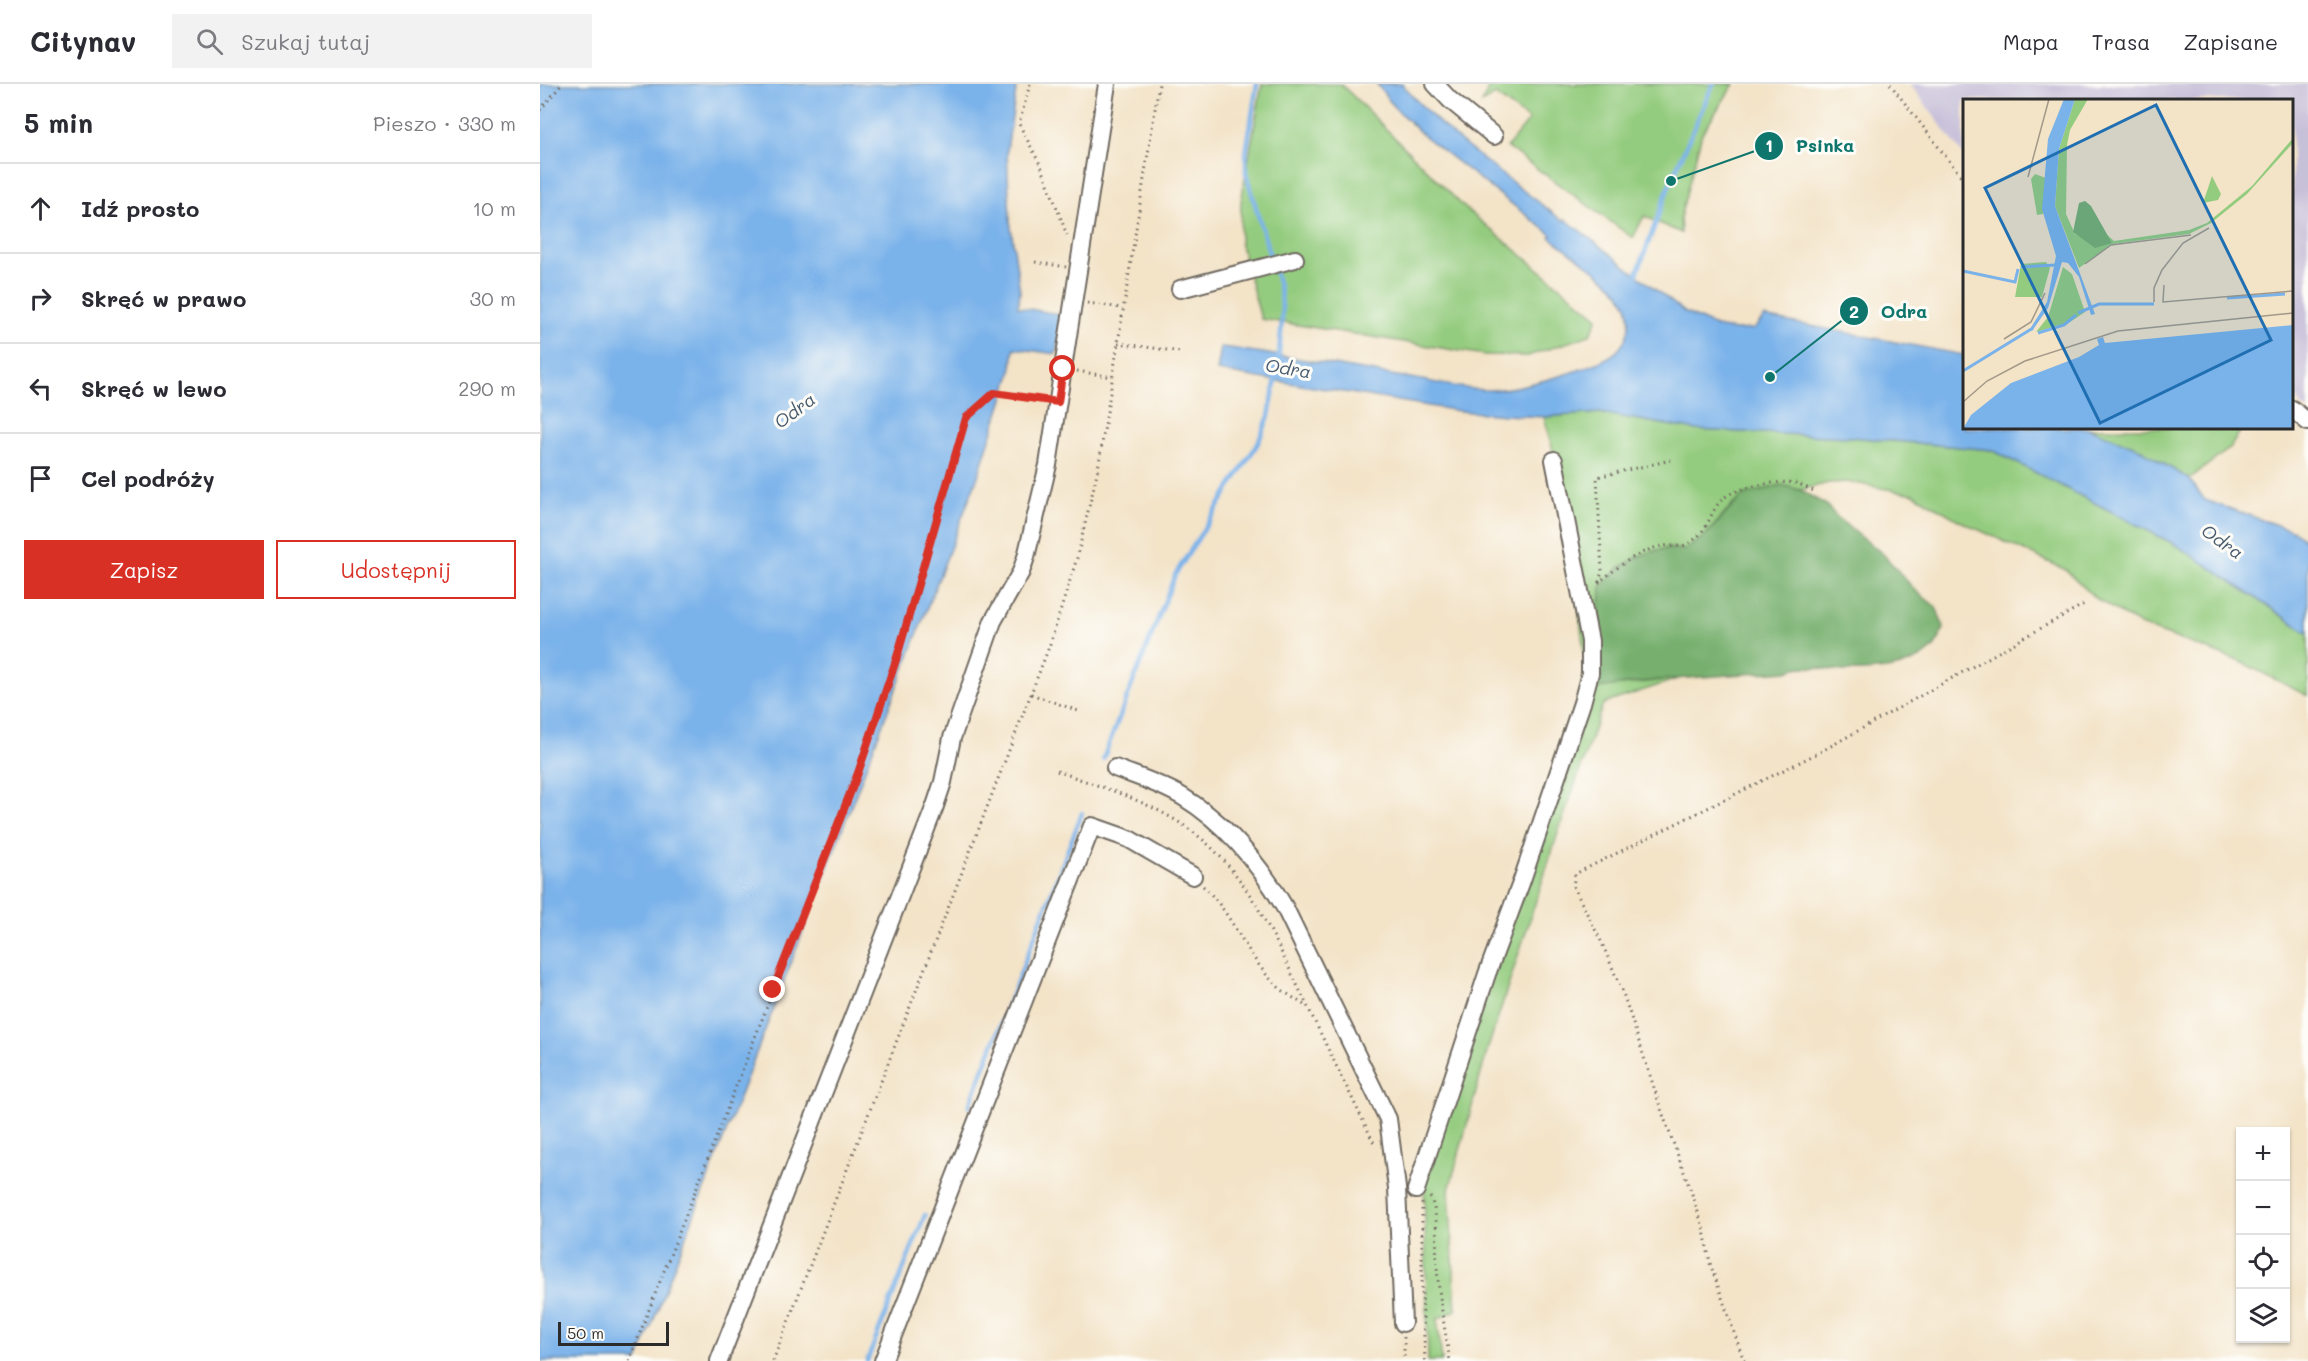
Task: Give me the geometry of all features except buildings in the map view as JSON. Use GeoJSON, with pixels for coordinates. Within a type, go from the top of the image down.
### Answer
{"type":"FeatureCollection","features":[{"type":"Feature","properties":{"kind":"street"},"geometry":{"type":"LineString","coordinates":[[719,1361],[944,782],[951,738],[993,621],[1023,564],[1048,465],[1107,84]]}},
{"type":"Feature","properties":{"kind":"street"},"geometry":{"type":"LineString","coordinates":[[1435,84],[1450,100],[1494,136]]}},
{"type":"Feature","properties":{"kind":"street"},"geometry":{"type":"LineString","coordinates":[[1180,289],[1295,259]]}},
{"type":"Feature","properties":{"kind":"street"},"geometry":{"type":"LineString","coordinates":[[2293,410],[2308,422]]}},
{"type":"Feature","properties":{"kind":"street"},"geometry":{"type":"LineString","coordinates":[[1416,1190],[1487,974],[1521,883],[1582,703],[1590,673],[1590,641],[1554,460]]}},
{"type":"Feature","properties":{"kind":"street"},"geometry":{"type":"LineString","coordinates":[[1115,768],[1175,793],[1204,812],[1250,855],[1285,908],[1388,1119],[1397,1188],[1403,1323]]}},
{"type":"Feature","properties":{"kind":"street"},"geometry":{"type":"LineString","coordinates":[[883,1361],[1092,826],[1129,839],[1193,876]]}},
{"type":"Feature","properties":{"kind":"path"},"geometry":{"type":"LineString","coordinates":[[540,111],[562,84]]}},
{"type":"Feature","properties":{"kind":"path"},"geometry":{"type":"LineString","coordinates":[[1030,84],[1019,124],[1042,168],[1070,240]]}},
{"type":"Feature","properties":{"kind":"path"},"geometry":{"type":"LineString","coordinates":[[773,1361],[1031,694],[1077,558],[1098,469],[1159,84]]}},
{"type":"Feature","properties":{"kind":"path"},"geometry":{"type":"LineString","coordinates":[[1890,84],[1963,177]]}},
{"type":"Feature","properties":{"kind":"path"},"geometry":{"type":"LineString","coordinates":[[1035,262],[1079,269]]}},
{"type":"Feature","properties":{"kind":"path"},"geometry":{"type":"LineString","coordinates":[[1074,301],[1123,308]]}},
{"type":"Feature","properties":{"kind":"path"},"geometry":{"type":"LineString","coordinates":[[1118,343],[1181,352]]}},
{"type":"Feature","properties":{"kind":"path"},"geometry":{"type":"LineString","coordinates":[[1063,369],[1113,377]]}},
{"type":"Feature","properties":{"kind":"path"},"geometry":{"type":"LineString","coordinates":[[629,1361],[858,773],[897,657],[966,418],[994,393],[1058,402]]}},
{"type":"Feature","properties":{"kind":"path"},"geometry":{"type":"LineString","coordinates":[[1598,583],[1602,571],[1596,477],[1671,460]]}},
{"type":"Feature","properties":{"kind":"path"},"geometry":{"type":"LineString","coordinates":[[1580,594],[1643,551],[1664,546],[1685,546],[1704,531],[1724,498],[1738,491],[1780,482],[1795,483],[1816,492]]}},
{"type":"Feature","properties":{"kind":"path"},"geometry":{"type":"LineString","coordinates":[[1744,1361],[1710,1263],[1704,1230],[1623,993],[1601,941],[1573,886],[1575,873],[1822,751],[2086,603]]}},
{"type":"Feature","properties":{"kind":"path"},"geometry":{"type":"LineString","coordinates":[[1031,694],[1081,712]]}},
{"type":"Feature","properties":{"kind":"path"},"geometry":{"type":"LineString","coordinates":[[1057,771],[1142,802],[1172,818],[1208,844],[1234,872],[1260,909],[1376,1146]]}},
{"type":"Feature","properties":{"kind":"path"},"geometry":{"type":"LineString","coordinates":[[1193,876],[1223,907],[1257,961],[1276,985],[1308,1009]]}},
{"type":"Feature","properties":{"kind":"path"},"geometry":{"type":"LineString","coordinates":[[1416,1190],[1422,1201],[1425,1361]]}},
{"type":"Feature","properties":{"kind":"path"},"geometry":{"type":"LineString","coordinates":[[1416,1190],[1429,1193],[1433,1203],[1437,1268],[1450,1361]]}},
{"type":"Feature","properties":{"kind":"path"},"geometry":{"type":"LineString","coordinates":[[1403,1323],[1404,1361]]}},
{"type":"Feature","properties":{"kind":"shaded area"},"geometry":{"type":"Polygon","coordinates":[[[1910,84],[2308,84],[2308,411],[2301,406],[2293,393],[2293,99],[1963,99],[1963,155],[1910,84]]]}},
{"type":"Feature","properties":{"kind":"green space"},"geometry":{"type":"Polygon","coordinates":[[[1262,84],[1341,84],[1465,208],[1598,318],[1590,335],[1528,356],[1485,355],[1261,319],[1240,242],[1241,201],[1262,84]]]}},
{"type":"Feature","properties":{"kind":"green space"},"geometry":{"type":"Polygon","coordinates":[[[1490,84],[1734,84],[1702,133],[1680,218],[1681,233],[1644,216],[1633,238],[1507,147],[1529,120],[1495,95],[1482,103],[1490,84]]]}},
{"type":"Feature","properties":{"kind":"green space"},"geometry":{"type":"Polygon","coordinates":[[[1600,413],[1697,430],[1851,437],[1992,450],[2178,546],[2308,633],[2308,696],[2239,661],[2140,625],[2095,598],[2066,570],[1960,521],[1914,494],[1849,482],[1829,483],[1800,490],[1763,490],[1733,504],[1705,536],[1685,550],[1669,548],[1653,551],[1618,568],[1599,609],[1597,688],[1680,678],[1603,704],[1488,1048],[1449,1190],[1456,1310],[1437,1319],[1442,1361],[1428,1361],[1424,1180],[1589,692],[1564,492],[1544,417],[1600,413]]]}},
{"type":"Feature","properties":{"kind":"green space"},"geometry":{"type":"Polygon","coordinates":[[[2090,429],[2241,429],[2230,448],[2189,479],[2138,448],[2090,429]]]}},
{"type":"Feature","properties":{"kind":"green space"},"geometry":{"type":"Polygon","coordinates":[[[1781,485],[1800,490],[1825,504],[1840,520],[1883,554],[1915,590],[1936,607],[1944,628],[1933,648],[1912,662],[1872,671],[1804,667],[1787,671],[1659,680],[1597,688],[1601,587],[1619,570],[1638,557],[1661,550],[1685,550],[1705,536],[1742,496],[1781,485]]]}},
{"type":"Feature","properties":{"kind":"water"},"geometry":{"type":"Polygon","coordinates":[[[540,84],[1017,84],[1007,150],[1010,220],[1020,292],[1018,307],[1063,315],[1056,354],[1014,348],[1011,374],[978,476],[638,1361],[540,1361],[540,84]]]}},
{"type":"Feature","properties":{"kind":"water"},"geometry":{"type":"Polygon","coordinates":[[[1377,84],[1402,84],[1437,121],[1478,156],[1563,221],[1565,219],[1686,313],[1720,328],[1754,329],[1764,317],[1963,355],[1963,429],[2090,429],[2138,448],[2189,479],[2205,500],[2294,531],[2308,543],[2308,633],[2178,546],[1992,450],[1851,437],[1697,430],[1600,413],[1544,417],[1459,411],[1217,371],[1221,347],[1460,387],[1491,390],[1539,382],[1578,370],[1610,356],[1619,349],[1628,331],[1629,317],[1626,304],[1617,291],[1550,237],[1552,235],[1425,137],[1394,107],[1377,84]]]}},
{"type":"Feature","properties":{"kind":"waterway"},"geometry":{"type":"LineString","coordinates":[[1257,84],[1246,153],[1246,173],[1270,256]]}},
{"type":"Feature","properties":{"kind":"waterway"},"geometry":{"type":"LineString","coordinates":[[1635,279],[1671,181],[1713,84]]}},
{"type":"Feature","properties":{"kind":"waterway"},"geometry":{"type":"LineString","coordinates":[[1275,272],[1282,306],[1278,360]]}},
{"type":"Feature","properties":{"kind":"waterway"},"geometry":{"type":"LineString","coordinates":[[1103,759],[1175,575],[1258,443],[1269,416],[1276,378]]}},
{"type":"Feature","properties":{"kind":"waterway"},"geometry":{"type":"LineString","coordinates":[[969,1107],[1082,813]]}},
{"type":"Feature","properties":{"kind":"waterway"},"geometry":{"type":"LineString","coordinates":[[867,1361],[925,1215]]}},
{"type":"Feature","properties":{"kind":"place","name":"Psinka"},"geometry":{"type":"Point","coordinates":[1671,181]}},
{"type":"Feature","properties":{"kind":"place","name":"Odra"},"geometry":{"type":"Point","coordinates":[1770,377]}},
{"type":"Feature","properties":{"kind":"route"},"geometry":{"type":"LineString","coordinates":[[773,990],[858,773],[897,657],[944,501],[966,418],[994,393],[1058,402],[1063,369]]}}]}
